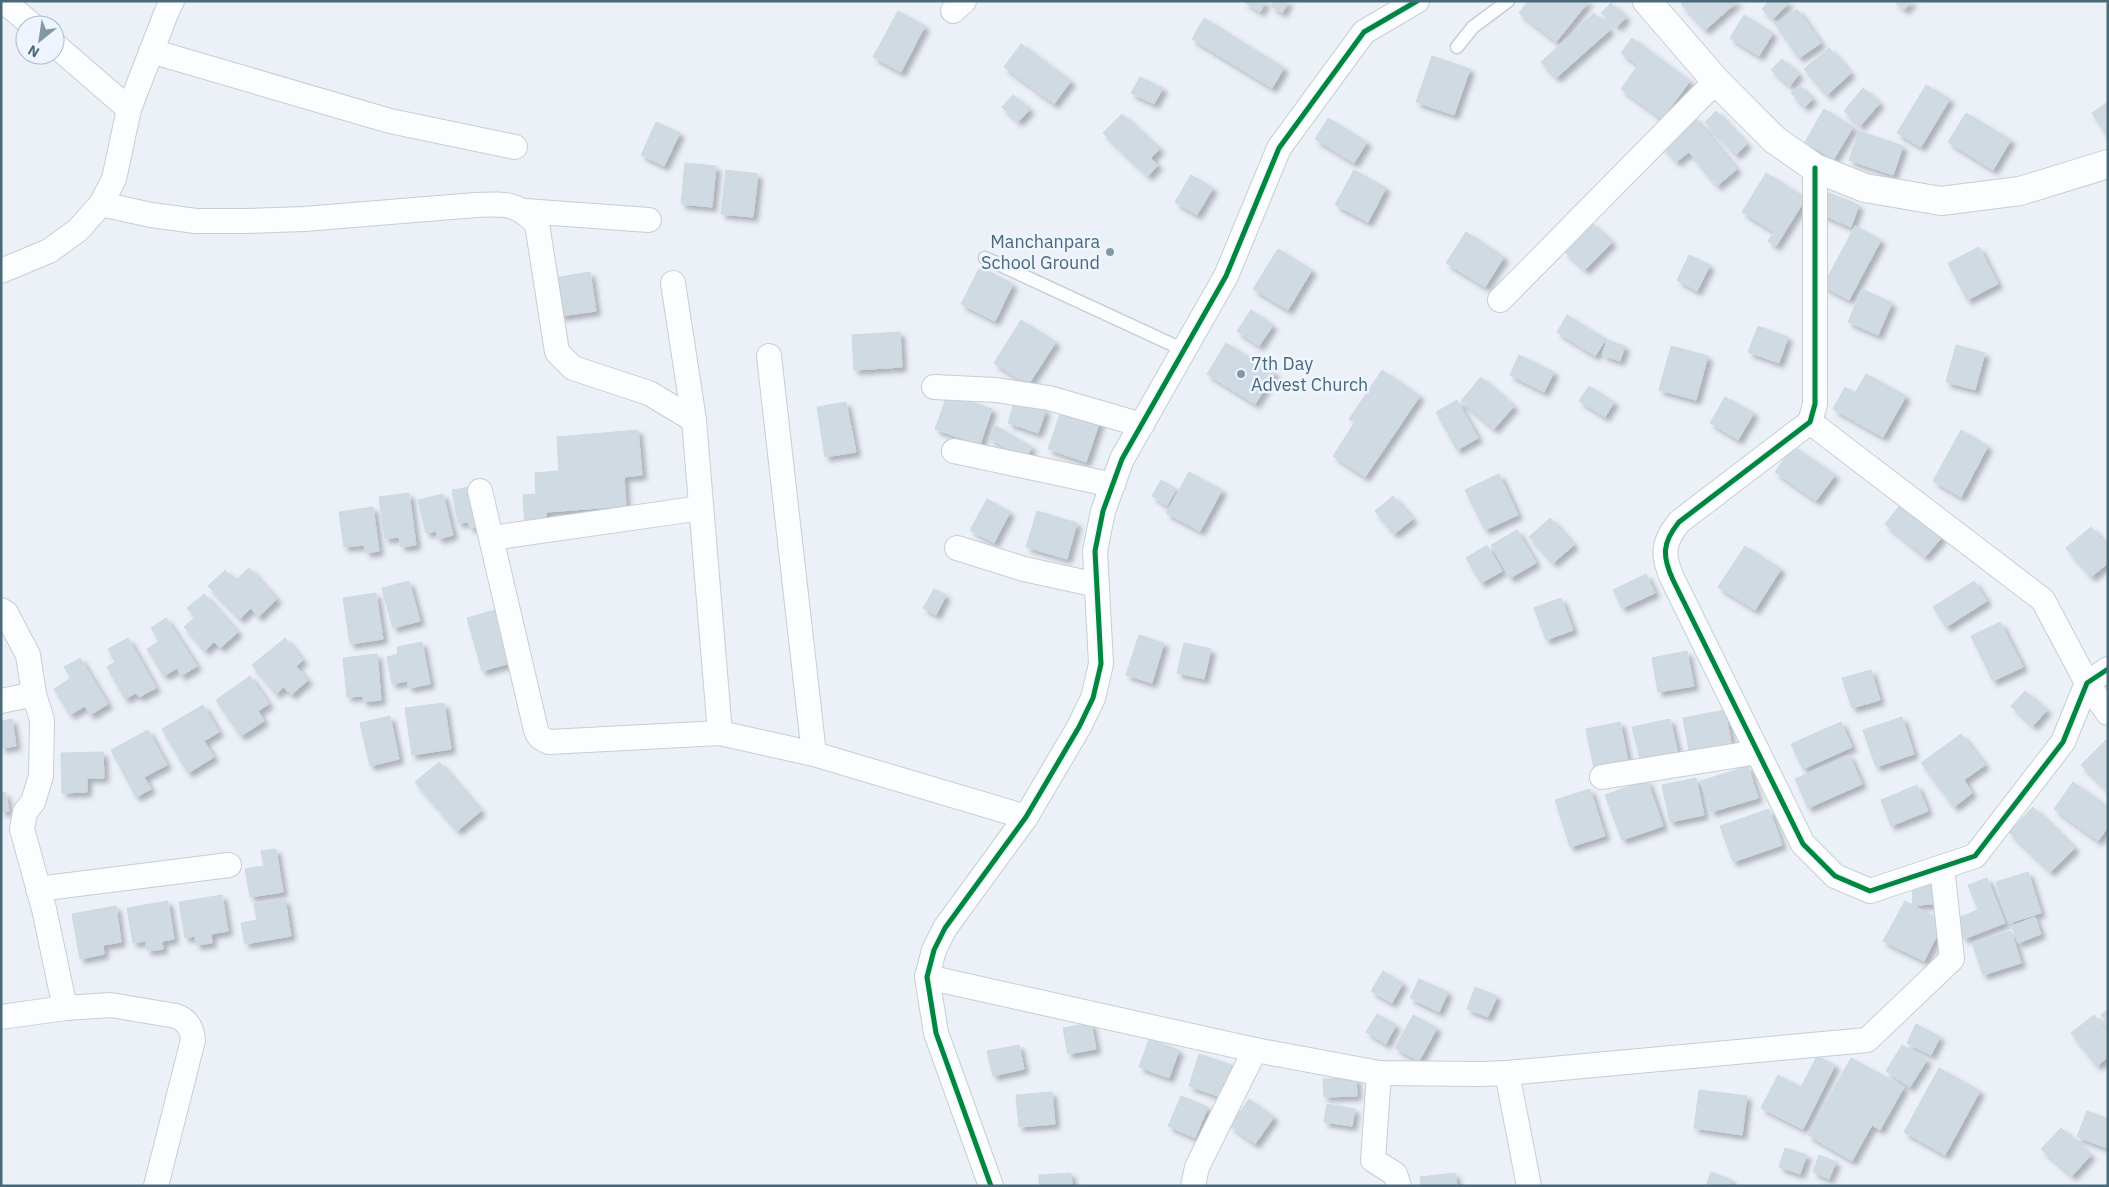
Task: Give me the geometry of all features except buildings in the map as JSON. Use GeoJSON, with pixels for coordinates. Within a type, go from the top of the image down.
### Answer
{"type":"FeatureCollection","features":[{"type":"Feature","properties":{"kind":"main road"},"geometry":{"type":"LineString","coordinates":[[1647,1],[1716,81],[1775,140],[1814,168],[1865,188],[1941,202],[2020,191],[2108,164]]}},
{"type":"Feature","properties":{"kind":"street"},"geometry":{"type":"LineString","coordinates":[[4,1],[20,15]]}},
{"type":"Feature","properties":{"kind":"street"},"geometry":{"type":"LineString","coordinates":[[1,272],[49,251],[78,230],[102,204],[114,179],[129,109],[172,1]]}},
{"type":"Feature","properties":{"kind":"street"},"geometry":{"type":"LineString","coordinates":[[991,1186],[936,1033],[927,977],[934,950],[945,928],[1026,817],[1079,728],[1093,698],[1100,664],[1095,551],[1103,511],[1122,459],[1226,276],[1279,148],[1364,32],[1416,1]]}},
{"type":"Feature","properties":{"kind":"street"},"geometry":{"type":"LineString","coordinates":[[151,51],[390,121],[514,147]]}},
{"type":"Feature","properties":{"kind":"street"},"geometry":{"type":"LineString","coordinates":[[65,54],[129,109]]}},
{"type":"Feature","properties":{"kind":"street"},"geometry":{"type":"LineString","coordinates":[[1500,300],[1716,81]]}},
{"type":"Feature","properties":{"kind":"street"},"geometry":{"type":"LineString","coordinates":[[1814,168],[1815,404],[1810,422],[1679,522],[1666,543],[1664,552],[1666,566],[1672,580],[1803,844],[1834,876],[1870,891],[1975,856],[2063,742],[2087,683],[2108,669]]}},
{"type":"Feature","properties":{"kind":"street"},"geometry":{"type":"LineString","coordinates":[[102,204],[151,215],[196,221],[304,219],[505,204],[525,211],[649,220]]}},
{"type":"Feature","properties":{"kind":"street"},"geometry":{"type":"LineString","coordinates":[[525,211],[537,224],[557,352],[574,368],[649,393],[694,420]]}},
{"type":"Feature","properties":{"kind":"street"},"geometry":{"type":"LineString","coordinates":[[673,283],[694,420],[720,733]]}},
{"type":"Feature","properties":{"kind":"street"},"geometry":{"type":"LineString","coordinates":[[768,356],[814,754]]}},
{"type":"Feature","properties":{"kind":"street"},"geometry":{"type":"LineString","coordinates":[[934,387],[996,390],[1049,398],[1142,425]]}},
{"type":"Feature","properties":{"kind":"street"},"geometry":{"type":"LineString","coordinates":[[1810,422],[2043,600],[2087,683],[2108,713]]}},
{"type":"Feature","properties":{"kind":"street"},"geometry":{"type":"LineString","coordinates":[[954,451],[1113,485]]}},
{"type":"Feature","properties":{"kind":"street"},"geometry":{"type":"LineString","coordinates":[[480,490],[538,736],[549,742],[720,733],[814,754],[1026,817]]}},
{"type":"Feature","properties":{"kind":"street"},"geometry":{"type":"LineString","coordinates":[[492,538],[701,508]]}},
{"type":"Feature","properties":{"kind":"street"},"geometry":{"type":"LineString","coordinates":[[957,548],[1024,569],[1097,585]]}},
{"type":"Feature","properties":{"kind":"street"},"geometry":{"type":"LineString","coordinates":[[1,610],[6,613],[28,656],[34,694],[42,720],[41,776],[33,802],[25,812],[22,829],[55,955],[65,1008]]}},
{"type":"Feature","properties":{"kind":"street"},"geometry":{"type":"LineString","coordinates":[[1,700],[34,694]]}},
{"type":"Feature","properties":{"kind":"street"},"geometry":{"type":"LineString","coordinates":[[1602,777],[1758,752]]}},
{"type":"Feature","properties":{"kind":"street"},"geometry":{"type":"LineString","coordinates":[[38,889],[229,864]]}},
{"type":"Feature","properties":{"kind":"street"},"geometry":{"type":"LineString","coordinates":[[927,977],[1255,1050],[1379,1072],[1507,1073],[1867,1040],[1952,959],[1942,867]]}},
{"type":"Feature","properties":{"kind":"street"},"geometry":{"type":"LineString","coordinates":[[1,1017],[65,1008],[111,1005],[182,1018],[188,1025],[193,1040],[156,1186]]}},
{"type":"Feature","properties":{"kind":"street"},"geometry":{"type":"LineString","coordinates":[[1193,1186],[1197,1167],[1255,1050]]}},
{"type":"Feature","properties":{"kind":"street"},"geometry":{"type":"LineString","coordinates":[[1379,1072],[1373,1160],[1395,1174],[1399,1186]]}},
{"type":"Feature","properties":{"kind":"street"},"geometry":{"type":"LineString","coordinates":[[1507,1073],[1529,1186]]}},
{"type":"Feature","properties":{"kind":"lane"},"geometry":{"type":"LineString","coordinates":[[1458,47],[1473,27],[1508,1]]}},
{"type":"Feature","properties":{"kind":"lane"},"geometry":{"type":"LineString","coordinates":[[985,258],[1184,350]]}},
{"type":"Feature","properties":{"kind":"cycle path"},"geometry":{"type":"LineString","coordinates":[[991,1186],[936,1033],[927,977],[934,950],[945,928],[1026,817],[1079,727],[1093,698],[1101,664],[1095,551],[1103,511],[1122,459],[1226,276],[1279,148],[1364,32],[1417,1]]}},
{"type":"Feature","properties":{"kind":"cycle path"},"geometry":{"type":"LineString","coordinates":[[1815,168],[1815,404],[1810,422],[1679,522],[1669,537],[1665,550],[1667,564],[1673,580],[1803,844],[1835,876],[1870,891],[1975,856],[2063,742],[2087,683],[2108,669]]}},
{"type":"Feature","properties":{"kind":"place","name":"Manchanpara School Ground"},"geometry":{"type":"Point","coordinates":[1110,252]}},
{"type":"Feature","properties":{"kind":"place","name":"7th Day Advest Church"},"geometry":{"type":"Point","coordinates":[1241,374]}}]}
